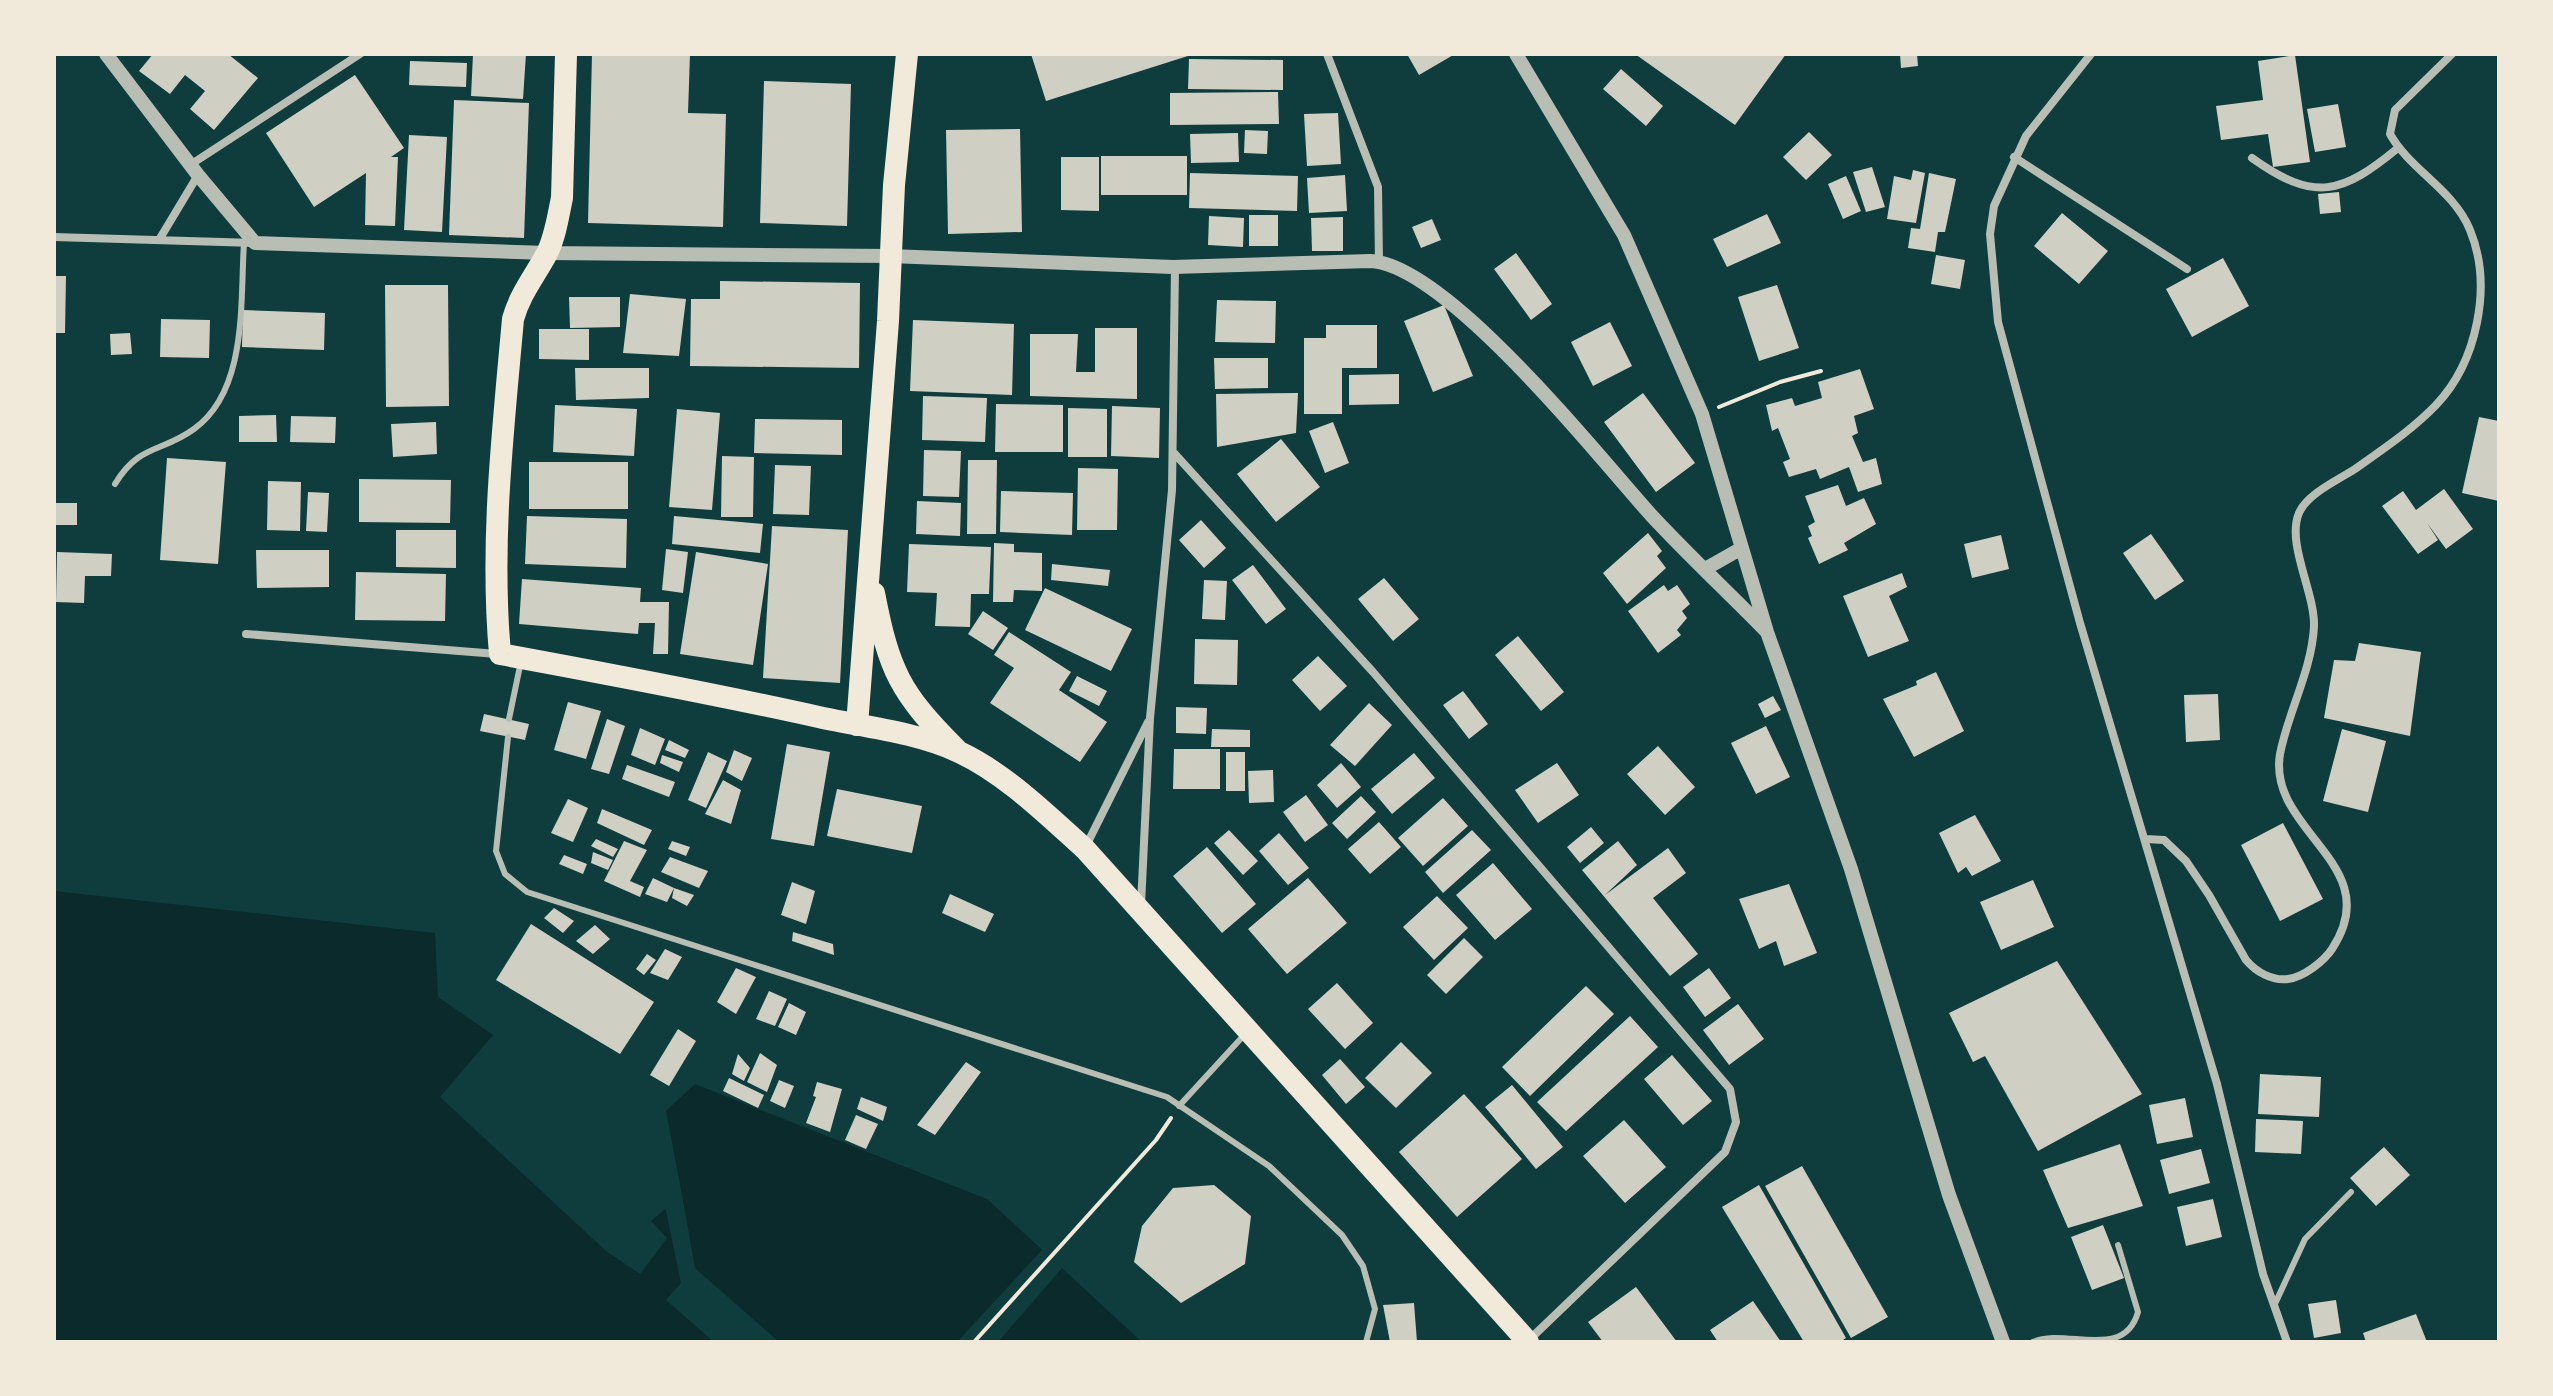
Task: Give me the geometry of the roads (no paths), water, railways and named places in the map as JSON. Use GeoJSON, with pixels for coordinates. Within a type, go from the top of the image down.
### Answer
{"type":"FeatureCollection","features":[{"type":"Feature","properties":{"kind":"highway"},"geometry":{"type":"LineString","coordinates":[[566,54],[562,198],[548,253],[522,291],[513,319],[494,584],[511,656],[668,684],[857,725],[959,752]]}},
{"type":"Feature","properties":{"kind":"highway"},"geometry":{"type":"LineString","coordinates":[[857,725],[907,54]]}},
{"type":"Feature","properties":{"kind":"highway"},"geometry":{"type":"LineString","coordinates":[[869,568],[892,668],[914,704],[959,752],[1029,799],[1085,849],[1528,1342]]}},
{"type":"Feature","properties":{"kind":"street"},"geometry":{"type":"LineString","coordinates":[[106,54],[250,243]]}},
{"type":"Feature","properties":{"kind":"street"},"geometry":{"type":"LineString","coordinates":[[159,240],[194,170],[360,54]]}},
{"type":"Feature","properties":{"kind":"street"},"geometry":{"type":"LineString","coordinates":[[1327,54],[1342,101],[1378,187],[1379,262]]}},
{"type":"Feature","properties":{"kind":"street"},"geometry":{"type":"LineString","coordinates":[[1516,54],[1618,224],[1702,414],[1767,632],[1843,844],[1949,1195],[2003,1342]]}},
{"type":"Feature","properties":{"kind":"street"},"geometry":{"type":"LineString","coordinates":[[2091,54],[2026,136],[2014,157],[1990,221],[1998,322],[2080,623],[2217,1084],[2274,1307],[2287,1342]]}},
{"type":"Feature","properties":{"kind":"street"},"geometry":{"type":"LineString","coordinates":[[2146,839],[2164,840],[2186,861],[2246,960],[2256,970],[2269,976],[2290,979],[2326,958],[2334,947],[2345,921],[2347,895],[2336,866],[2287,799],[2279,778],[2280,753],[2314,627],[2312,603],[2296,539],[2298,518],[2310,500],[2391,443],[2437,404],[2458,373],[2482,307],[2470,229],[2428,175],[2398,148],[2390,134],[2395,110],[2452,54]]}},
{"type":"Feature","properties":{"kind":"street"},"geometry":{"type":"LineString","coordinates":[[2252,158],[2279,177],[2323,188],[2362,178],[2398,148]]}},
{"type":"Feature","properties":{"kind":"street"},"geometry":{"type":"LineString","coordinates":[[2014,157],[2187,269]]}},
{"type":"Feature","properties":{"kind":"street"},"geometry":{"type":"LineString","coordinates":[[54,237],[548,253],[890,256],[1175,267],[1379,262],[1404,268],[1458,307],[1767,632]]}},
{"type":"Feature","properties":{"kind":"street"},"geometry":{"type":"LineString","coordinates":[[1140,912],[1150,718],[1174,453],[1175,267]]}},
{"type":"Feature","properties":{"kind":"street"},"geometry":{"type":"LineString","coordinates":[[1174,453],[1373,672],[1644,985],[1734,1098],[1735,1133],[1725,1152],[1528,1342]]}},
{"type":"Feature","properties":{"kind":"street"},"geometry":{"type":"LineString","coordinates":[[1705,569],[1742,548]]}},
{"type":"Feature","properties":{"kind":"street"},"geometry":{"type":"LineString","coordinates":[[246,634],[511,656]]}},
{"type":"Feature","properties":{"kind":"street"},"geometry":{"type":"LineString","coordinates":[[1085,849],[1150,718]]}},
{"type":"Feature","properties":{"kind":"lane"},"geometry":{"type":"LineString","coordinates":[[115,484],[127,464],[196,428],[229,382],[250,243]]}},
{"type":"Feature","properties":{"kind":"lane"},"geometry":{"type":"LineString","coordinates":[[509,719],[511,656]]}},
{"type":"Feature","properties":{"kind":"lane"},"geometry":{"type":"LineString","coordinates":[[508,737],[496,851],[505,874],[527,892],[1154,1092],[1269,1166],[1342,1235],[1363,1266],[1375,1309],[1366,1342]]}},
{"type":"Feature","properties":{"kind":"lane"},"geometry":{"type":"LineString","coordinates":[[1179,1106],[1248,1030]]}},
{"type":"Feature","properties":{"kind":"lane"},"geometry":{"type":"LineString","coordinates":[[2274,1307],[2305,1239],[2351,1192]]}},
{"type":"Feature","properties":{"kind":"lane"},"geometry":{"type":"LineString","coordinates":[[2033,1342],[2054,1338],[2097,1342],[2115,1338],[2136,1321],[2138,1312],[2118,1245]]}},
{"type":"Feature","properties":{"kind":"water"},"geometry":{"type":"Polygon","coordinates":[[[54,891],[435,933],[438,997],[493,1035],[440,1097],[606,1251],[640,1274],[667,1238],[651,1221],[682,1195],[666,1111],[695,1084],[987,1199],[1142,1342],[54,1342],[54,891]]]}}]}
